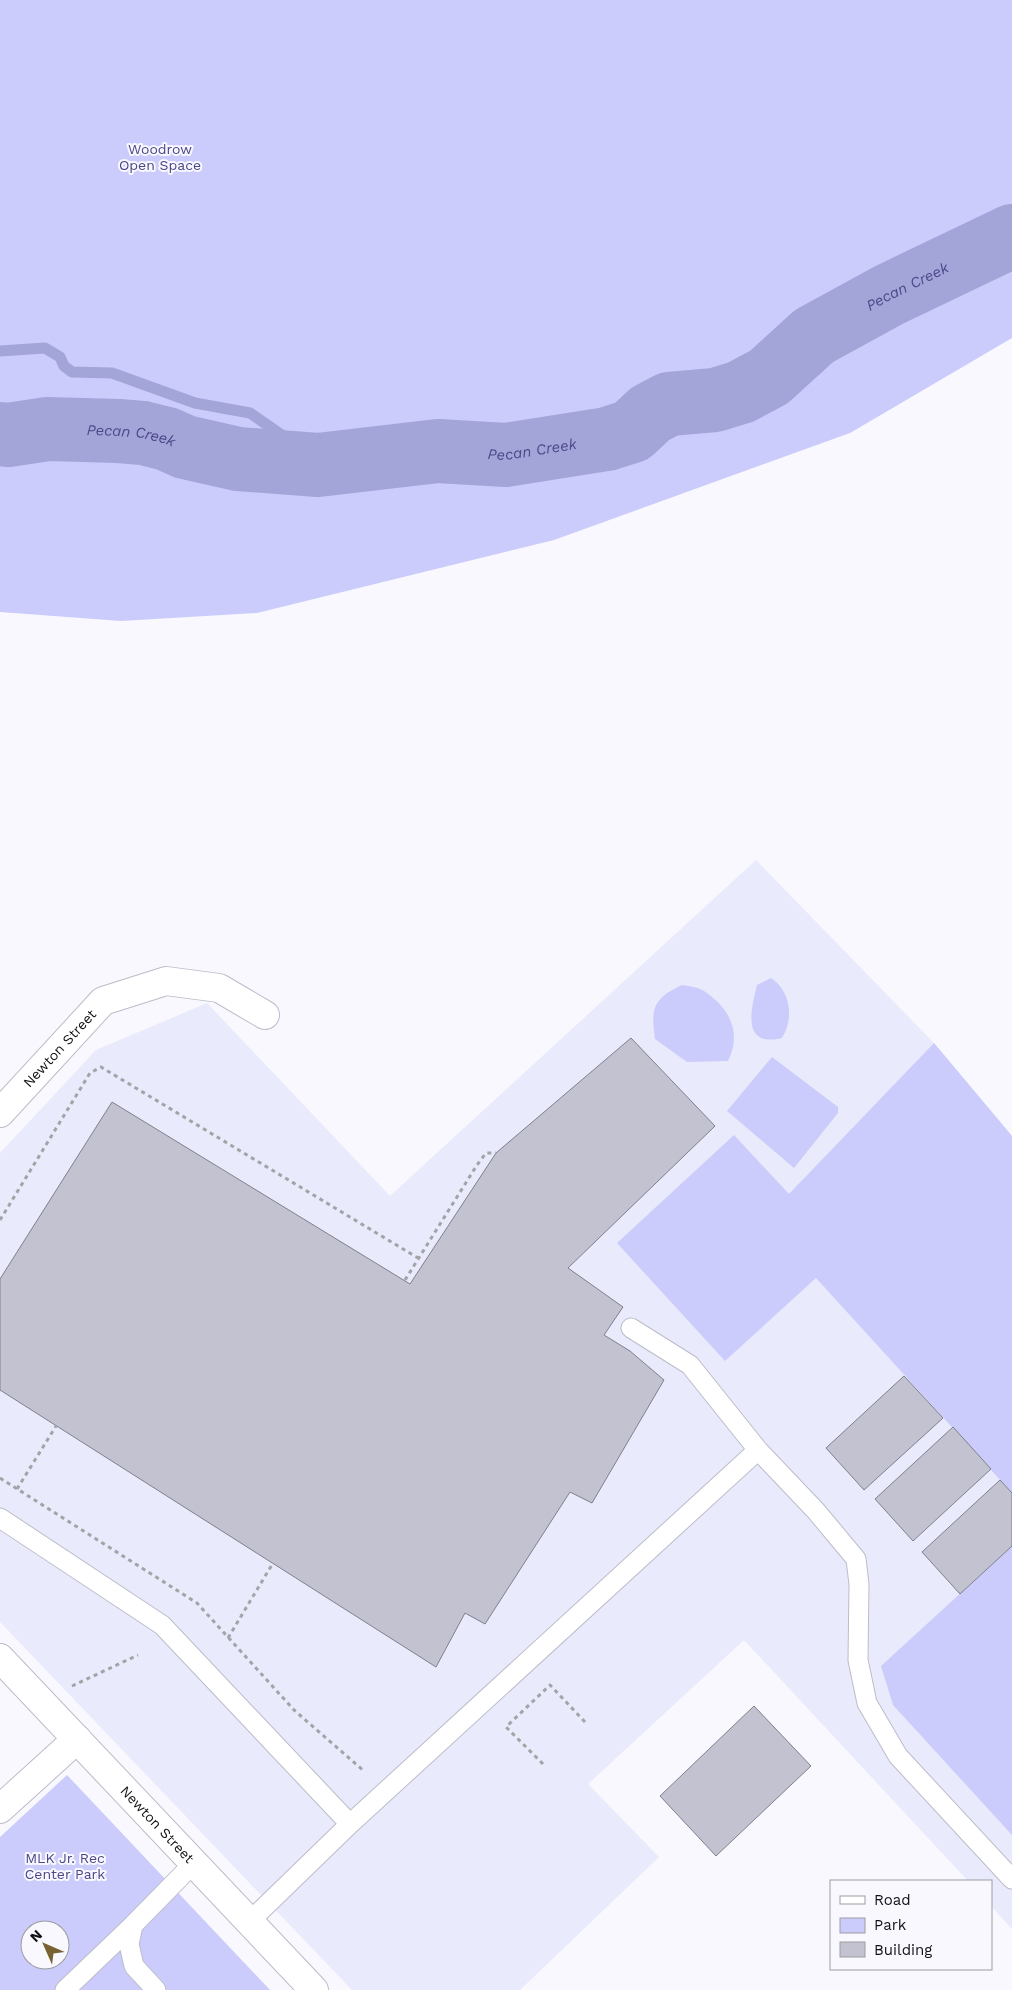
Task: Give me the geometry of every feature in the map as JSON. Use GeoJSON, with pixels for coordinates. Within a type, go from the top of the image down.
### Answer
{"type":"FeatureCollection","features":[{"type":"Feature","properties":{"kind":"street","name":"Newton Street"},"geometry":{"type":"LineString","coordinates":[[0,1113],[103,1001],[166,981],[219,988],[265,1014]]}},
{"type":"Feature","properties":{"kind":"street","name":"Newton Street"},"geometry":{"type":"LineString","coordinates":[[0,1658],[314,1990]]}},
{"type":"Feature","properties":{"kind":"street"},"geometry":{"type":"LineString","coordinates":[[0,1809],[77,1739]]}},
{"type":"Feature","properties":{"kind":"lane"},"geometry":{"type":"LineString","coordinates":[[631,1328],[690,1365],[758,1450],[816,1511],[856,1559],[859,1584],[858,1660],[867,1703],[898,1756],[1012,1878]]}},
{"type":"Feature","properties":{"kind":"lane"},"geometry":{"type":"LineString","coordinates":[[250,1921],[350,1824],[758,1450]]}},
{"type":"Feature","properties":{"kind":"lane"},"geometry":{"type":"LineString","coordinates":[[0,1518],[162,1625],[350,1824]]}},
{"type":"Feature","properties":{"kind":"lane"},"geometry":{"type":"LineString","coordinates":[[65,1990],[194,1863]]}},
{"type":"Feature","properties":{"kind":"lane"},"geometry":{"type":"LineString","coordinates":[[133,1925],[129,1944],[134,1966],[156,1990]]}},
{"type":"Feature","properties":{"kind":"path"},"geometry":{"type":"LineString","coordinates":[[0,1220],[90,1073],[101,1067],[418,1258]]}},
{"type":"Feature","properties":{"kind":"path"},"geometry":{"type":"LineString","coordinates":[[404,1280],[486,1153],[496,1153]]}},
{"type":"Feature","properties":{"kind":"path"},"geometry":{"type":"LineString","coordinates":[[16,1489],[56,1426]]}},
{"type":"Feature","properties":{"kind":"path"},"geometry":{"type":"LineString","coordinates":[[0,1478],[197,1603],[294,1710],[369,1776]]}},
{"type":"Feature","properties":{"kind":"path"},"geometry":{"type":"LineString","coordinates":[[228,1638],[273,1563]]}},
{"type":"Feature","properties":{"kind":"path"},"geometry":{"type":"LineString","coordinates":[[70,1688],[138,1655]]}},
{"type":"Feature","properties":{"kind":"path"},"geometry":{"type":"LineString","coordinates":[[543,1764],[506,1727],[550,1685],[586,1723]]}},
{"type":"Feature","properties":{"kind":"shaded area"},"geometry":{"type":"Polygon","coordinates":[[[756,860],[934,1043],[1012,1136],[1012,1929],[992,1907],[992,1880],[967,1880],[744,1640],[588,1784],[659,1857],[520,1990],[352,1990],[0,1622],[0,1153],[96,1050],[207,1003],[390,1196],[756,860]]]}},
{"type":"Feature","properties":{"kind":"green space","name":"Woodrow Open Space"},"geometry":{"type":"Polygon","coordinates":[[[0,0],[1012,0],[1012,338],[850,433],[554,540],[257,613],[121,621],[0,612],[0,0]]]}},
{"type":"Feature","properties":{"kind":"green space"},"geometry":{"type":"Polygon","coordinates":[[[771,978],[783,990],[789,1006],[789,1014],[786,1030],[782,1038],[769,1040],[760,1037],[754,1032],[751,1015],[757,985],[771,978]]]}},
{"type":"Feature","properties":{"kind":"green space"},"geometry":{"type":"Polygon","coordinates":[[[682,985],[704,991],[721,1005],[727,1013],[731,1022],[734,1041],[728,1061],[687,1062],[655,1039],[653,1020],[659,1000],[682,985]]]}},
{"type":"Feature","properties":{"kind":"green space"},"geometry":{"type":"Polygon","coordinates":[[[934,1043],[1012,1136],[1012,1493],[816,1278],[725,1361],[617,1243],[734,1135],[789,1194],[934,1043]]]}},
{"type":"Feature","properties":{"kind":"green space"},"geometry":{"type":"Polygon","coordinates":[[[772,1057],[838,1107],[838,1113],[794,1168],[727,1111],[772,1057]]]}},
{"type":"Feature","properties":{"kind":"green space"},"geometry":{"type":"Polygon","coordinates":[[[1012,1546],[1012,1835],[893,1705],[881,1666],[1012,1546]]]}},
{"type":"Feature","properties":{"kind":"green space","name":"MLK Jr. Rec Center Park"},"geometry":{"type":"Polygon","coordinates":[[[67,1775],[270,1990],[0,1990],[0,1837],[67,1775]]]}},
{"type":"Feature","properties":{"kind":"building"},"geometry":{"type":"Polygon","coordinates":[[[631,1038],[715,1126],[568,1268],[623,1307],[604,1335],[630,1351],[664,1380],[592,1503],[570,1492],[485,1624],[465,1613],[436,1667],[0,1390],[0,1279],[112,1102],[410,1284],[496,1153],[631,1038]]]}},
{"type":"Feature","properties":{"kind":"building"},"geometry":{"type":"Polygon","coordinates":[[[904,1376],[943,1418],[864,1490],[826,1448],[904,1376]]]}},
{"type":"Feature","properties":{"kind":"building"},"geometry":{"type":"Polygon","coordinates":[[[953,1427],[991,1469],[913,1541],[875,1499],[953,1427]]]}},
{"type":"Feature","properties":{"kind":"building"},"geometry":{"type":"Polygon","coordinates":[[[1000,1480],[1012,1493],[1012,1546],[960,1594],[922,1552],[1000,1480]]]}},
{"type":"Feature","properties":{"kind":"building"},"geometry":{"type":"Polygon","coordinates":[[[754,1706],[811,1766],[716,1856],[660,1796],[754,1706]]]}},
{"type":"Feature","properties":{"kind":"waterway","name":"Pecan Creek"},"geometry":{"type":"LineString","coordinates":[[0,434],[8,435],[48,429],[143,433],[167,439],[185,447],[238,459],[318,465],[438,451],[506,455],[607,439],[632,431],[650,414],[669,404],[715,400],[741,392],[769,377],[814,336],[889,295],[1012,236]]}},
{"type":"Feature","properties":{"kind":"waterway"},"geometry":{"type":"LineString","coordinates":[[0,351],[45,348],[60,357],[64,366],[72,372],[112,373],[195,403],[250,413],[299,447],[318,465]]}}]}
